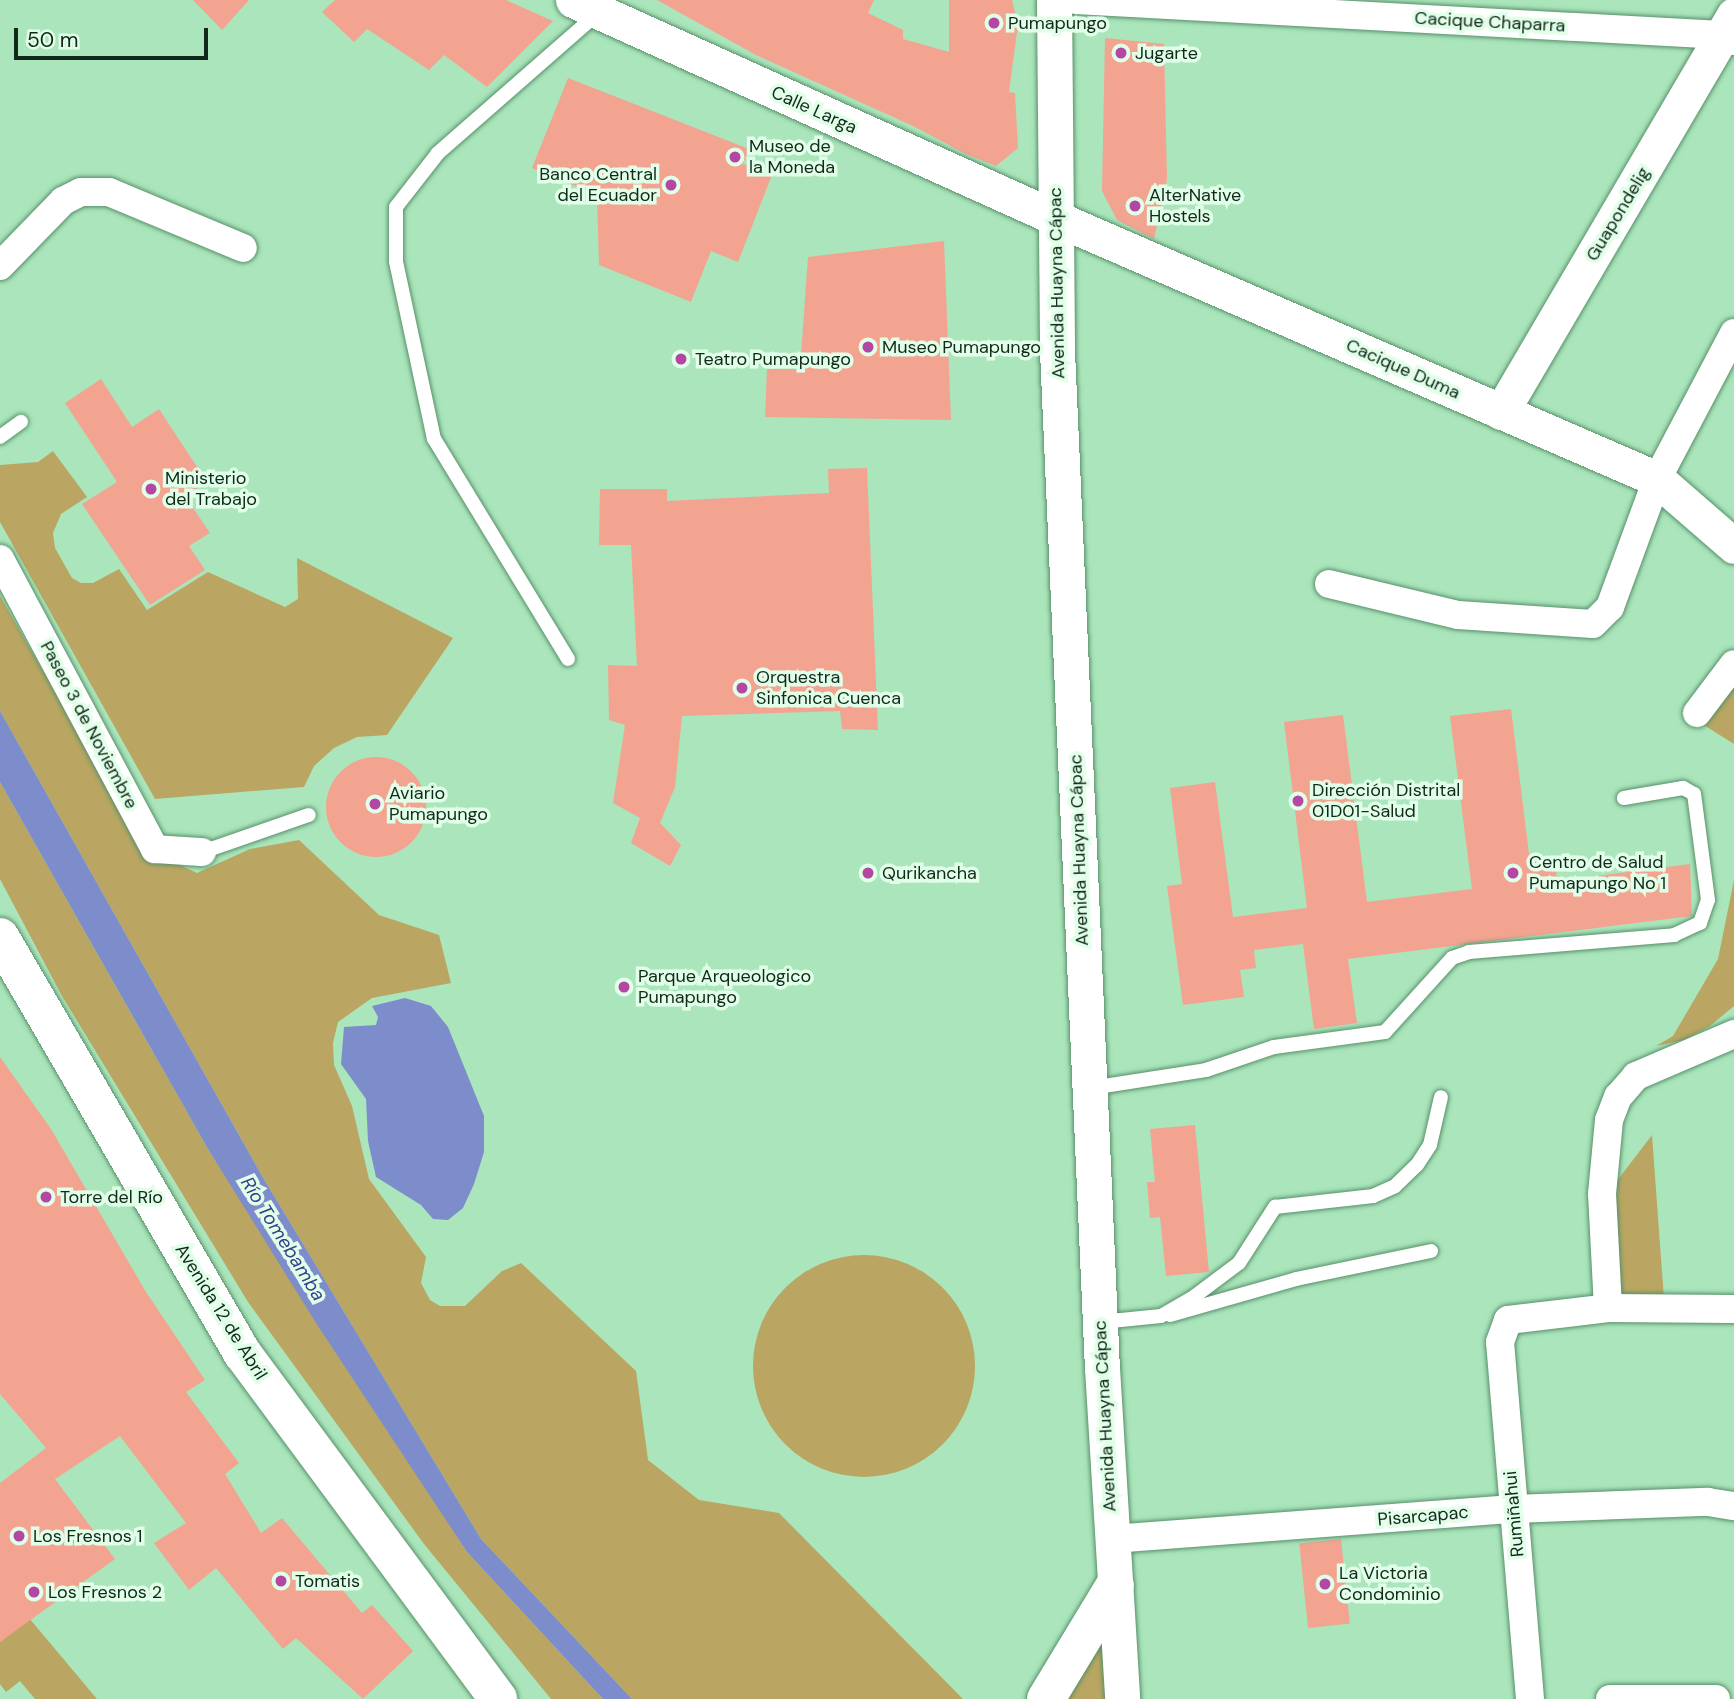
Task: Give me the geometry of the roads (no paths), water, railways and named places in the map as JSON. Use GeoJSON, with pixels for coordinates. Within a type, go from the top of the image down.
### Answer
{"type":"FeatureCollection","features":[{"type":"Feature","properties":{"kind":"main road","name":"Avenida 12 de Abril"},"geometry":{"type":"LineString","coordinates":[[0,937],[243,1354],[498,1699]]}},
{"type":"Feature","properties":{"kind":"main road"},"geometry":{"type":"LineString","coordinates":[[1046,1699],[1115,1585]]}},
{"type":"Feature","properties":{"kind":"street","name":"Avenida Huayna Cápac"},"geometry":{"type":"LineString","coordinates":[[1054,0],[1056,218],[1089,1088],[1122,1699]]}},
{"type":"Feature","properties":{"kind":"street","name":"Cacique Chaparra"},"geometry":{"type":"LineString","coordinates":[[1076,0],[1462,10],[1730,30]]}},
{"type":"Feature","properties":{"kind":"street","name":"Calle Larga"},"geometry":{"type":"LineString","coordinates":[[585,6],[1056,218]]}},
{"type":"Feature","properties":{"kind":"street","name":"Guapondelig"},"geometry":{"type":"LineString","coordinates":[[1501,412],[1730,30]]}},
{"type":"Feature","properties":{"kind":"street"},"geometry":{"type":"LineString","coordinates":[[0,267],[63,201],[81,192],[109,192],[243,248]]}},
{"type":"Feature","properties":{"kind":"street","name":"Cacique Duma"},"geometry":{"type":"LineString","coordinates":[[1056,218],[1657,479],[1734,546]]}},
{"type":"Feature","properties":{"kind":"street"},"geometry":{"type":"LineString","coordinates":[[1329,584],[1458,615],[1593,624],[1610,607],[1657,479],[1734,333]]}},
{"type":"Feature","properties":{"kind":"street","name":"Paseo 3 de Noviembre"},"geometry":{"type":"LineString","coordinates":[[0,559],[155,849],[202,852]]}},
{"type":"Feature","properties":{"kind":"street"},"geometry":{"type":"LineString","coordinates":[[1697,713],[1734,664]]}},
{"type":"Feature","properties":{"kind":"street"},"geometry":{"type":"LineString","coordinates":[[1734,1034],[1636,1076],[1618,1097],[1609,1120],[1602,1194],[1608,1308],[1734,1310]]}},
{"type":"Feature","properties":{"kind":"street","name":"Rumiñahui"},"geometry":{"type":"LineString","coordinates":[[1530,1699],[1500,1342],[1508,1320],[1608,1308]]}},
{"type":"Feature","properties":{"kind":"street","name":"Pisarcapac"},"geometry":{"type":"LineString","coordinates":[[1112,1539],[1513,1509],[1708,1502],[1734,1506]]}},
{"type":"Feature","properties":{"kind":"street"},"geometry":{"type":"LineString","coordinates":[[1610,1699],[1716,1699]]}},
{"type":"Feature","properties":{"kind":"lane"},"geometry":{"type":"LineString","coordinates":[[568,659],[433,439],[396,261],[396,207],[438,153],[585,6]]}},
{"type":"Feature","properties":{"kind":"lane"},"geometry":{"type":"LineString","coordinates":[[0,437],[21,422]]}},
{"type":"Feature","properties":{"kind":"lane"},"geometry":{"type":"LineString","coordinates":[[1089,1088],[1206,1070],[1274,1047],[1385,1032],[1452,958],[1469,952],[1674,935],[1700,923],[1708,900],[1694,794],[1683,788],[1624,798]]}},
{"type":"Feature","properties":{"kind":"lane"},"geometry":{"type":"LineString","coordinates":[[202,852],[309,815]]}},
{"type":"Feature","properties":{"kind":"lane"},"geometry":{"type":"LineString","coordinates":[[1161,1316],[1239,1263],[1275,1207],[1373,1196],[1395,1186],[1417,1165],[1430,1145],[1441,1097]]}},
{"type":"Feature","properties":{"kind":"lane"},"geometry":{"type":"LineString","coordinates":[[1101,1322],[1198,1310],[1296,1279],[1430,1251]]}},
{"type":"Feature","properties":{"kind":"water","name":"Río Tomebamba"},"geometry":{"type":"Polygon","coordinates":[[[0,711],[262,1176],[481,1539],[632,1699],[603,1699],[467,1552],[316,1323],[208,1149],[0,782],[0,711]]]}},
{"type":"Feature","properties":{"kind":"water"},"geometry":{"type":"Polygon","coordinates":[[[405,998],[431,1006],[448,1027],[484,1116],[484,1152],[474,1184],[463,1208],[448,1220],[433,1219],[421,1205],[376,1177],[368,1141],[366,1099],[341,1064],[344,1027],[376,1025],[378,1017],[372,1006],[405,998]]]}},
{"type":"Feature","properties":{"kind":"place","name":"Pumapungo"},"geometry":{"type":"Point","coordinates":[994,23]}},
{"type":"Feature","properties":{"kind":"place","name":"Jugarte"},"geometry":{"type":"Point","coordinates":[1121,53]}},
{"type":"Feature","properties":{"kind":"place","name":"Museo de la Moneda"},"geometry":{"type":"Point","coordinates":[735,157]}},
{"type":"Feature","properties":{"kind":"place","name":"Banco Central del Ecuador"},"geometry":{"type":"Point","coordinates":[671,185]}},
{"type":"Feature","properties":{"kind":"place","name":"AlterNative Hostels"},"geometry":{"type":"Point","coordinates":[1135,206]}},
{"type":"Feature","properties":{"kind":"place","name":"Museo Pumapungo"},"geometry":{"type":"Point","coordinates":[868,347]}},
{"type":"Feature","properties":{"kind":"place","name":"Teatro Pumapungo"},"geometry":{"type":"Point","coordinates":[681,359]}},
{"type":"Feature","properties":{"kind":"place","name":"Ministerio del Trabajo"},"geometry":{"type":"Point","coordinates":[151,489]}},
{"type":"Feature","properties":{"kind":"place","name":"Orquestra Sinfonica Cuenca"},"geometry":{"type":"Point","coordinates":[742,688]}},
{"type":"Feature","properties":{"kind":"place","name":"Dirección Distrital 01D01-Salud"},"geometry":{"type":"Point","coordinates":[1298,801]}},
{"type":"Feature","properties":{"kind":"place","name":"Aviario Pumapungo"},"geometry":{"type":"Point","coordinates":[375,804]}},
{"type":"Feature","properties":{"kind":"place","name":"Qurikancha"},"geometry":{"type":"Point","coordinates":[868,873]}},
{"type":"Feature","properties":{"kind":"place","name":"Centro de Salud Pumapungo No 1"},"geometry":{"type":"Point","coordinates":[1513,873]}},
{"type":"Feature","properties":{"kind":"place","name":"Parque Arqueologico Pumapungo"},"geometry":{"type":"Point","coordinates":[624,987]}},
{"type":"Feature","properties":{"kind":"place","name":"Torre del Río"},"geometry":{"type":"Point","coordinates":[46,1197]}},
{"type":"Feature","properties":{"kind":"place","name":"Los Fresnos 1"},"geometry":{"type":"Point","coordinates":[19,1536]}},
{"type":"Feature","properties":{"kind":"place","name":"Tomatis"},"geometry":{"type":"Point","coordinates":[281,1581]}},
{"type":"Feature","properties":{"kind":"place","name":"La Victoria Condominio"},"geometry":{"type":"Point","coordinates":[1325,1584]}},
{"type":"Feature","properties":{"kind":"place","name":"Los Fresnos 2"},"geometry":{"type":"Point","coordinates":[34,1592]}}]}
